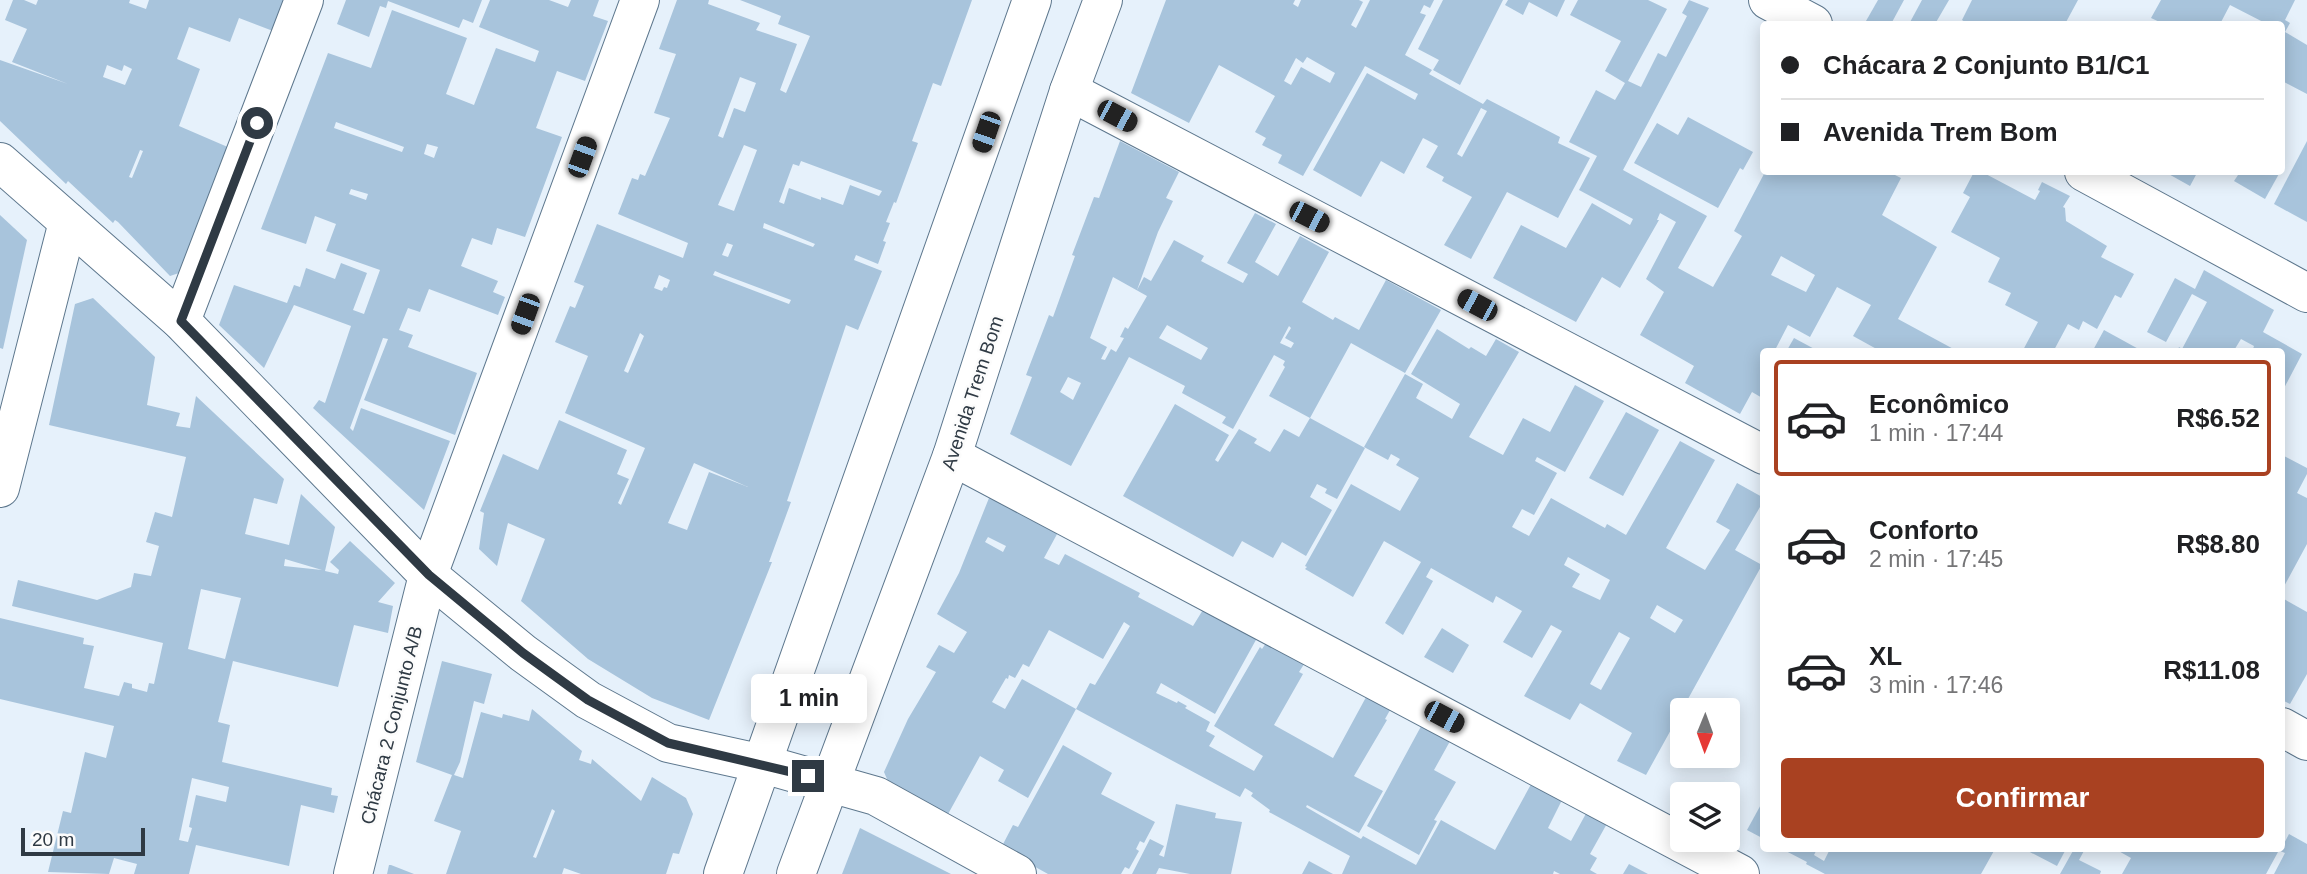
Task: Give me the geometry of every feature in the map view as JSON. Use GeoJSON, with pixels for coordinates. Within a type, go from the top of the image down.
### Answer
{"type":"FeatureCollection","features":[{"type":"Feature","properties":{"kind":"street"},"geometry":{"type":"LineString","coordinates":[[181,321],[304,0]]}},
{"type":"Feature","properties":{"kind":"street","name":"Chácara 2 Conjunto A/B"},"geometry":{"type":"LineString","coordinates":[[353,874],[429,575],[640,0]]}},
{"type":"Feature","properties":{"kind":"street"},"geometry":{"type":"LineString","coordinates":[[723,874],[1032,0]]}},
{"type":"Feature","properties":{"kind":"street","name":"Avenida Trem Bom"},"geometry":{"type":"LineString","coordinates":[[796,874],[952,456],[1069,91],[1103,0]]}},
{"type":"Feature","properties":{"kind":"street"},"geometry":{"type":"LineString","coordinates":[[1768,0],[1807,21]]}},
{"type":"Feature","properties":{"kind":"street"},"geometry":{"type":"LineString","coordinates":[[1069,91],[1760,454]]}},
{"type":"Feature","properties":{"kind":"street"},"geometry":{"type":"LineString","coordinates":[[0,162],[181,321],[429,575],[523,653],[588,700],[668,743],[763,764],[876,796],[1017,874]]}},
{"type":"Feature","properties":{"kind":"street"},"geometry":{"type":"LineString","coordinates":[[2090,175],[2307,292]]}},
{"type":"Feature","properties":{"kind":"street"},"geometry":{"type":"LineString","coordinates":[[0,488],[68,222]]}},
{"type":"Feature","properties":{"kind":"street"},"geometry":{"type":"LineString","coordinates":[[952,456],[1740,874]]}},
{"type":"Feature","properties":{"kind":"street"},"geometry":{"type":"LineString","coordinates":[[2285,729],[2307,741]]}},
{"type":"Feature","properties":{"kind":"building"},"geometry":{"type":"Polygon","coordinates":[[[13,0],[24,0],[36,5],[38,0],[130,0],[129,3],[146,9],[149,0],[285,0],[273,31],[239,18],[230,42],[189,27],[177,59],[200,69],[179,126],[230,148],[179,273],[170,276],[118,222],[115,220],[113,223],[68,181],[66,184],[0,121],[0,60],[68,84],[12,62],[27,29],[5,20],[13,0]],[[107,65],[103,77],[125,85],[132,69],[124,65],[122,71],[107,65]],[[140,150],[129,177],[132,178],[143,151],[140,150]]]}},
{"type":"Feature","properties":{"kind":"building"},"geometry":{"type":"Polygon","coordinates":[[[346,0],[482,0],[473,23],[463,19],[459,28],[388,1],[386,8],[380,6],[369,37],[337,24],[346,0]]]}},
{"type":"Feature","properties":{"kind":"building"},"geometry":{"type":"Polygon","coordinates":[[[490,0],[549,0],[568,7],[571,0],[599,0],[593,16],[608,21],[585,81],[557,71],[536,128],[562,137],[525,237],[497,228],[492,245],[472,238],[461,266],[498,281],[493,292],[505,297],[498,315],[429,289],[420,312],[408,308],[399,330],[413,335],[408,347],[477,373],[455,435],[364,400],[388,339],[383,338],[350,428],[353,431],[361,408],[450,441],[424,510],[313,408],[319,400],[325,403],[351,326],[294,305],[264,368],[219,325],[234,285],[287,303],[294,285],[300,287],[306,268],[335,279],[341,263],[367,273],[353,310],[364,314],[380,270],[326,251],[336,224],[315,216],[306,244],[261,229],[328,53],[371,68],[392,10],[467,38],[446,94],[474,105],[496,48],[535,62],[539,51],[479,27],[490,0]],[[336,122],[334,128],[402,152],[404,147],[336,122]],[[427,144],[424,154],[434,158],[438,147],[427,144]],[[351,189],[349,194],[366,200],[368,194],[351,189]]]}},
{"type":"Feature","properties":{"kind":"building"},"geometry":{"type":"Polygon","coordinates":[[[677,0],[709,0],[708,4],[760,23],[756,30],[797,44],[780,90],[786,93],[810,36],[778,24],[781,16],[740,0],[972,0],[941,86],[933,83],[912,141],[918,143],[896,203],[894,202],[886,222],[890,223],[878,264],[856,255],[854,260],[882,271],[858,330],[846,325],[787,501],[791,502],[769,562],[772,562],[709,720],[652,698],[588,659],[521,601],[545,539],[508,523],[497,566],[479,549],[484,513],[480,511],[503,454],[538,470],[559,420],[627,450],[617,474],[629,479],[618,503],[621,505],[645,448],[565,413],[588,356],[555,342],[570,306],[575,308],[584,286],[574,282],[597,224],[683,258],[688,243],[618,214],[632,178],[638,180],[640,174],[645,176],[670,118],[654,113],[676,54],[659,49],[677,0]],[[740,77],[718,136],[723,138],[734,108],[745,112],[756,83],[740,77]],[[744,145],[718,205],[734,211],[757,150],[744,145]],[[801,161],[799,166],[793,164],[779,202],[784,204],[789,188],[843,205],[850,185],[879,196],[882,191],[801,161]],[[764,223],[763,228],[813,247],[815,244],[764,223]],[[727,243],[722,255],[728,257],[733,245],[727,243]],[[715,271],[713,275],[789,304],[791,300],[715,271]],[[659,275],[654,288],[662,291],[664,287],[667,288],[670,280],[659,275]],[[640,333],[624,371],[628,373],[644,336],[640,333]],[[694,463],[668,523],[687,530],[709,472],[748,487],[694,463]]]}},
{"type":"Feature","properties":{"kind":"building"},"geometry":{"type":"Polygon","coordinates":[[[1166,0],[1295,0],[1293,4],[1298,7],[1301,0],[1359,0],[1363,2],[1351,25],[1356,28],[1370,0],[1434,0],[1430,8],[1424,5],[1420,13],[1426,15],[1405,55],[1432,70],[1429,74],[1483,104],[1487,99],[1560,137],[1558,143],[1590,158],[1558,218],[1507,192],[1471,259],[1444,245],[1472,197],[1442,181],[1444,177],[1426,167],[1438,146],[1423,138],[1404,174],[1381,161],[1361,197],[1313,170],[1367,73],[1415,100],[1418,94],[1365,66],[1303,176],[1278,163],[1282,155],[1262,145],[1266,138],[1255,132],[1275,96],[1219,65],[1189,123],[1131,93],[1166,0]],[[1307,57],[1303,63],[1296,58],[1284,81],[1291,85],[1301,67],[1330,83],[1335,73],[1307,57]],[[1481,108],[1457,154],[1462,157],[1487,111],[1481,108]]]}},
{"type":"Feature","properties":{"kind":"building"},"geometry":{"type":"Polygon","coordinates":[[[1443,0],[1503,0],[1460,85],[1433,70],[1439,60],[1418,49],[1443,0]]]}},
{"type":"Feature","properties":{"kind":"building"},"geometry":{"type":"Polygon","coordinates":[[[1508,0],[1565,0],[1557,17],[1529,2],[1523,15],[1505,5],[1508,0]]]}},
{"type":"Feature","properties":{"kind":"building"},"geometry":{"type":"Polygon","coordinates":[[[1578,0],[1648,0],[1667,9],[1628,81],[1641,87],[1658,53],[1666,57],[1687,16],[1682,13],[1689,0],[1709,8],[1623,170],[1707,216],[1678,268],[1713,287],[1742,236],[1734,231],[1763,175],[1895,175],[1901,178],[1882,215],[1937,247],[1898,319],[1952,348],[1875,348],[1853,336],[1871,305],[1837,287],[1810,337],[1788,325],[1776,348],[1760,348],[1760,397],[1752,392],[1740,414],[1685,383],[1694,366],[1640,335],[1664,292],[1646,279],[1676,222],[1660,213],[1659,220],[1620,288],[1602,277],[1576,322],[1493,278],[1521,225],[1566,248],[1592,203],[1630,225],[1633,219],[1579,190],[1597,156],[1569,142],[1596,90],[1615,100],[1625,83],[1605,71],[1621,41],[1570,15],[1578,0]],[[1781,256],[1771,275],[1806,292],[1815,275],[1781,256]]]}},
{"type":"Feature","properties":{"kind":"building"},"geometry":{"type":"Polygon","coordinates":[[[1878,0],[1904,0],[1893,21],[1866,21],[1878,0]]]}},
{"type":"Feature","properties":{"kind":"building"},"geometry":{"type":"Polygon","coordinates":[[[1922,0],[1949,0],[1937,21],[1911,21],[1922,0]]]}},
{"type":"Feature","properties":{"kind":"building"},"geometry":{"type":"Polygon","coordinates":[[[1972,0],[2078,0],[2067,21],[1962,20],[1972,0]]]}},
{"type":"Feature","properties":{"kind":"building"},"geometry":{"type":"Polygon","coordinates":[[[2161,0],[2295,0],[2285,20],[2290,23],[2285,32],[2285,21],[2261,21],[2230,5],[2222,21],[2158,21],[2151,18],[2161,0]]]}},
{"type":"Feature","properties":{"kind":"building"},"geometry":{"type":"Polygon","coordinates":[[[2285,32],[2307,45],[2307,94],[2285,83],[2285,32]]]}},
{"type":"Feature","properties":{"kind":"building"},"geometry":{"type":"Polygon","coordinates":[[[1688,117],[1753,152],[1743,170],[1740,168],[1718,208],[1634,163],[1657,123],[1678,135],[1688,117]]]}},
{"type":"Feature","properties":{"kind":"building"},"geometry":{"type":"Polygon","coordinates":[[[1120,141],[1179,172],[1166,198],[1173,201],[1158,232],[1137,290],[1144,277],[1151,281],[1174,240],[1204,256],[1201,261],[1243,283],[1248,274],[1227,263],[1255,213],[1276,224],[1255,262],[1278,276],[1300,236],[1329,252],[1302,302],[1333,320],[1335,317],[1359,330],[1386,280],[1441,310],[1405,373],[1351,343],[1310,418],[1269,396],[1285,367],[1285,361],[1274,355],[1233,429],[1222,423],[1226,417],[1182,393],[1185,386],[1129,357],[1071,466],[1010,434],[1032,377],[1026,375],[1049,315],[1053,317],[1094,197],[1099,198],[1120,141]],[[1113,277],[1090,338],[1107,347],[1101,359],[1105,360],[1111,349],[1116,352],[1124,338],[1120,337],[1125,327],[1128,329],[1147,296],[1113,277]],[[1167,325],[1159,338],[1201,360],[1208,348],[1167,325]],[[1289,326],[1280,343],[1291,348],[1294,343],[1285,338],[1291,328],[1289,326]],[[1068,377],[1060,392],[1073,400],[1081,383],[1068,377]]]}},
{"type":"Feature","properties":{"kind":"building"},"geometry":{"type":"Polygon","coordinates":[[[2307,141],[2307,222],[2274,204],[2307,141]]]}},
{"type":"Feature","properties":{"kind":"building"},"geometry":{"type":"Polygon","coordinates":[[[1972,175],[1988,175],[2035,200],[2042,182],[2070,196],[2063,207],[2066,221],[2107,246],[2101,257],[2134,274],[2121,298],[2115,295],[2097,329],[2083,321],[2079,330],[2068,324],[2055,348],[2024,348],[2038,322],[2005,305],[2011,293],[1988,282],[2000,258],[1951,232],[1970,197],[1963,193],[1972,175]]]}},
{"type":"Feature","properties":{"kind":"building"},"geometry":{"type":"Polygon","coordinates":[[[2170,175],[2196,175],[2190,186],[2170,175]]]}},
{"type":"Feature","properties":{"kind":"building"},"geometry":{"type":"Polygon","coordinates":[[[2238,175],[2278,175],[2265,199],[2234,181],[2238,175]]]}},
{"type":"Feature","properties":{"kind":"building"},"geometry":{"type":"Polygon","coordinates":[[[0,215],[27,240],[3,349],[0,348],[0,215]]]}},
{"type":"Feature","properties":{"kind":"building"},"geometry":{"type":"Polygon","coordinates":[[[2204,270],[2274,310],[2263,332],[2302,354],[2285,386],[2285,348],[2253,348],[2241,339],[2235,348],[2183,348],[2207,302],[2192,294],[2166,342],[2147,332],[2175,278],[2195,289],[2204,270]]]}},
{"type":"Feature","properties":{"kind":"building"},"geometry":{"type":"Polygon","coordinates":[[[93,298],[155,357],[147,405],[180,413],[176,426],[190,428],[196,396],[284,479],[277,504],[254,498],[245,534],[289,545],[301,494],[335,527],[325,571],[338,574],[339,570],[330,562],[350,541],[395,583],[378,602],[393,606],[388,633],[354,625],[338,687],[233,661],[218,722],[230,725],[222,762],[332,788],[331,795],[338,796],[334,813],[301,805],[289,866],[196,845],[189,874],[134,874],[137,864],[114,858],[109,874],[48,872],[63,811],[71,813],[85,752],[106,758],[114,726],[0,699],[0,618],[84,638],[83,644],[94,646],[84,688],[119,696],[124,682],[132,684],[132,688],[147,692],[149,683],[154,684],[163,643],[12,606],[18,580],[97,600],[131,587],[134,573],[151,576],[159,546],[146,542],[155,512],[172,517],[186,457],[49,425],[75,304],[93,298]],[[285,559],[284,566],[322,570],[285,559]],[[201,589],[188,649],[225,659],[241,598],[201,589]],[[192,778],[179,840],[188,842],[196,795],[226,802],[229,787],[192,778]]]}},
{"type":"Feature","properties":{"kind":"building"},"geometry":{"type":"Polygon","coordinates":[[[1437,329],[1486,356],[1496,339],[1519,352],[1469,437],[1503,455],[1523,418],[1550,432],[1575,385],[1604,401],[1565,472],[1537,457],[1535,461],[1557,473],[1534,515],[1522,509],[1512,527],[1529,536],[1551,498],[1605,528],[1607,524],[1626,535],[1680,441],[1715,460],[1666,548],[1705,570],[1730,530],[1716,522],[1737,483],[1760,496],[1760,507],[1735,550],[1760,564],[1760,569],[1689,698],[1670,698],[1670,732],[1646,775],[1617,761],[1632,733],[1580,703],[1570,720],[1524,696],[1562,631],[1551,625],[1532,658],[1503,642],[1522,611],[1496,596],[1493,603],[1431,568],[1426,577],[1433,581],[1403,635],[1385,623],[1421,562],[1384,541],[1353,597],[1305,569],[1351,484],[1400,511],[1419,478],[1396,465],[1400,459],[1391,454],[1388,460],[1364,447],[1405,374],[1423,384],[1416,398],[1452,419],[1460,404],[1411,374],[1437,329]],[[1568,557],[1564,565],[1580,574],[1572,587],[1600,600],[1610,580],[1568,557]],[[1657,605],[1650,618],[1675,633],[1683,620],[1657,605]],[[1619,632],[1590,684],[1601,690],[1630,638],[1619,632]]]}},
{"type":"Feature","properties":{"kind":"building"},"geometry":{"type":"Polygon","coordinates":[[[2104,330],[2137,348],[2094,348],[2104,330]]]}},
{"type":"Feature","properties":{"kind":"building"},"geometry":{"type":"Polygon","coordinates":[[[1794,338],[1813,348],[1788,348],[1794,338]]]}},
{"type":"Feature","properties":{"kind":"building"},"geometry":{"type":"Polygon","coordinates":[[[1175,404],[1229,435],[1215,460],[1218,462],[1239,429],[1257,439],[1254,443],[1270,452],[1284,429],[1299,437],[1310,418],[1365,448],[1337,499],[1325,493],[1327,489],[1317,484],[1310,497],[1332,510],[1306,556],[1282,542],[1273,558],[1242,541],[1233,557],[1123,496],[1175,404]]]}},
{"type":"Feature","properties":{"kind":"building"},"geometry":{"type":"Polygon","coordinates":[[[1626,412],[1659,430],[1623,496],[1589,478],[1626,412]]]}},
{"type":"Feature","properties":{"kind":"building"},"geometry":{"type":"Polygon","coordinates":[[[2285,457],[2307,468],[2307,474],[2297,493],[2307,498],[2307,544],[2285,584],[2285,457]]]}},
{"type":"Feature","properties":{"kind":"building"},"geometry":{"type":"Polygon","coordinates":[[[993,488],[1062,525],[1044,558],[1059,565],[1065,554],[1140,593],[1138,597],[1193,626],[1209,600],[1262,629],[1215,714],[1161,683],[1156,693],[1177,703],[1178,701],[1210,722],[1206,731],[1215,736],[1209,746],[1254,771],[1263,756],[1214,726],[1260,647],[1262,649],[1266,643],[1310,655],[1299,672],[1303,674],[1274,725],[1333,758],[1371,688],[1394,703],[1354,776],[1383,791],[1359,833],[1307,805],[1306,807],[1361,839],[1363,836],[1416,865],[1441,820],[1495,850],[1535,777],[1565,794],[1548,828],[1571,841],[1589,808],[1609,820],[1590,854],[1597,858],[1590,870],[1597,874],[1560,874],[1554,871],[1553,874],[1342,874],[1350,856],[1269,812],[1270,810],[1251,796],[1253,793],[1245,788],[1240,797],[1076,709],[1028,798],[998,781],[1004,770],[980,756],[947,816],[890,786],[884,772],[908,719],[936,672],[926,667],[939,645],[954,653],[967,632],[937,614],[959,573],[993,488]],[[988,537],[985,542],[1003,552],[1006,546],[988,537]],[[1124,622],[1103,659],[1049,630],[1029,667],[1023,664],[1015,678],[1009,675],[992,702],[1005,709],[1022,679],[1076,709],[1090,683],[1095,685],[1130,626],[1124,622]]]}},
{"type":"Feature","properties":{"kind":"building"},"geometry":{"type":"Polygon","coordinates":[[[2285,600],[2307,612],[2307,674],[2290,704],[2285,702],[2285,600]]]}},
{"type":"Feature","properties":{"kind":"building"},"geometry":{"type":"Polygon","coordinates":[[[1442,628],[1469,645],[1453,673],[1424,657],[1442,628]]]}},
{"type":"Feature","properties":{"kind":"building"},"geometry":{"type":"Polygon","coordinates":[[[442,661],[492,674],[484,704],[474,701],[460,762],[454,775],[463,778],[481,712],[529,721],[532,709],[582,751],[579,760],[591,764],[592,759],[641,801],[652,777],[686,798],[693,814],[679,854],[673,853],[666,874],[581,874],[564,868],[562,874],[446,874],[461,831],[434,821],[452,775],[416,762],[442,661]],[[552,809],[533,857],[536,858],[555,811],[552,809]]]}},
{"type":"Feature","properties":{"kind":"building"},"geometry":{"type":"Polygon","coordinates":[[[1425,719],[1454,734],[1434,770],[1456,782],[1434,820],[1437,821],[1419,855],[1367,826],[1425,719]]]}},
{"type":"Feature","properties":{"kind":"building"},"geometry":{"type":"Polygon","coordinates":[[[1063,745],[1112,773],[1101,794],[1155,822],[1144,843],[1140,841],[1136,849],[1139,851],[1129,869],[1125,867],[1121,874],[1048,874],[1001,848],[1013,825],[1018,827],[1063,745]]]}},
{"type":"Feature","properties":{"kind":"building"},"geometry":{"type":"Polygon","coordinates":[[[1176,804],[1216,813],[1215,818],[1242,822],[1231,874],[1190,874],[1159,868],[1156,874],[1132,874],[1150,839],[1164,846],[1159,855],[1164,857],[1176,804]]]}},
{"type":"Feature","properties":{"kind":"building"},"geometry":{"type":"Polygon","coordinates":[[[1760,806],[1760,837],[1747,830],[1760,806]]]}},
{"type":"Feature","properties":{"kind":"building"},"geometry":{"type":"Polygon","coordinates":[[[860,828],[951,874],[842,874],[860,828]]]}},
{"type":"Feature","properties":{"kind":"building"},"geometry":{"type":"Polygon","coordinates":[[[2289,834],[2307,844],[2307,874],[2274,874],[2285,853],[2282,852],[2285,852],[2285,842],[2289,834]]]}},
{"type":"Feature","properties":{"kind":"building"},"geometry":{"type":"Polygon","coordinates":[[[1788,852],[1816,852],[1814,855],[1824,861],[1828,852],[1993,852],[1981,874],[1825,874],[1806,864],[1807,862],[1788,852]]]}},
{"type":"Feature","properties":{"kind":"building"},"geometry":{"type":"Polygon","coordinates":[[[2030,852],[2064,852],[2057,866],[2030,852]]]}},
{"type":"Feature","properties":{"kind":"building"},"geometry":{"type":"Polygon","coordinates":[[[2072,852],[2083,852],[2079,860],[2101,871],[2100,874],[2060,874],[2072,852]]]}},
{"type":"Feature","properties":{"kind":"building"},"geometry":{"type":"Polygon","coordinates":[[[2120,852],[2278,852],[2266,874],[2122,874],[2131,858],[2120,852]]]}},
{"type":"Feature","properties":{"kind":"building"},"geometry":{"type":"Polygon","coordinates":[[[1309,861],[1333,874],[1302,874],[1309,861]]]}},
{"type":"Feature","properties":{"kind":"building"},"geometry":{"type":"Polygon","coordinates":[[[1629,864],[1648,874],[1623,874],[1629,864]]]}},
{"type":"Feature","properties":{"kind":"building"},"geometry":{"type":"Polygon","coordinates":[[[391,865],[414,874],[387,874],[391,865]]]}},
{"type":"Feature","properties":{"kind":"route"},"geometry":{"type":"LineString","coordinates":[[257,123],[181,321],[429,575],[523,653],[588,700],[668,743],[808,776]]}}]}
